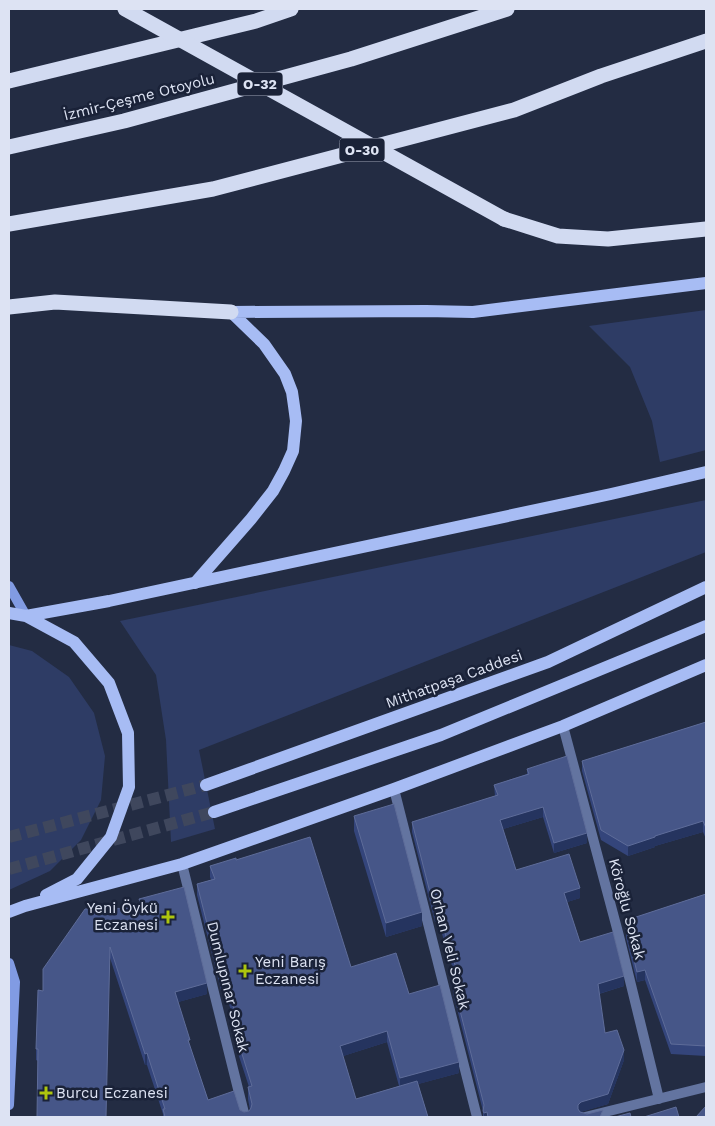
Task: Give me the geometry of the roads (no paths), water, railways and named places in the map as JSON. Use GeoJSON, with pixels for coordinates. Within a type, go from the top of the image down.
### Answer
{"type":"FeatureCollection","features":[{"type":"Feature","properties":{"kind":"highway"},"geometry":{"type":"LineString","coordinates":[[125,9],[504,219],[558,236],[608,239],[706,229]]}},
{"type":"Feature","properties":{"kind":"highway"},"geometry":{"type":"LineString","coordinates":[[9,81],[256,21],[291,9]]}},
{"type":"Feature","properties":{"kind":"highway","name":"İzmir-Çeşme Otoyolu"},"geometry":{"type":"LineString","coordinates":[[9,147],[124,121],[342,62],[507,9]]}},
{"type":"Feature","properties":{"kind":"highway","name":"O-30"},"geometry":{"type":"LineString","coordinates":[[9,224],[213,190],[514,110],[601,76],[706,41]]}},
{"type":"Feature","properties":{"kind":"highway"},"geometry":{"type":"LineString","coordinates":[[9,307],[55,302],[232,312]]}},
{"type":"Feature","properties":{"kind":"main road"},"geometry":{"type":"LineString","coordinates":[[232,312],[473,312],[706,283]]}},
{"type":"Feature","properties":{"kind":"main road"},"geometry":{"type":"LineString","coordinates":[[195,583],[273,491],[293,451],[296,421],[292,392],[285,374],[264,344],[232,312]]}},
{"type":"Feature","properties":{"kind":"main road"},"geometry":{"type":"LineString","coordinates":[[26,616],[195,583],[706,472]]}},
{"type":"Feature","properties":{"kind":"main road"},"geometry":{"type":"LineString","coordinates":[[9,586],[26,616]]}},
{"type":"Feature","properties":{"kind":"main road","name":"Mithatpaşa Caddesi"},"geometry":{"type":"LineString","coordinates":[[206,785],[548,662],[706,587]]}},
{"type":"Feature","properties":{"kind":"main road"},"geometry":{"type":"LineString","coordinates":[[9,613],[26,616],[74,642],[109,683],[128,733],[129,787],[111,837],[77,879],[25,906]]}},
{"type":"Feature","properties":{"kind":"main road"},"geometry":{"type":"LineString","coordinates":[[214,812],[441,735],[706,626]]}},
{"type":"Feature","properties":{"kind":"main road"},"geometry":{"type":"LineString","coordinates":[[9,912],[25,906],[182,864],[394,789],[563,726],[706,665]]}},
{"type":"Feature","properties":{"kind":"main road"},"geometry":{"type":"LineString","coordinates":[[9,962],[15,982],[9,1105]]}},
{"type":"Feature","properties":{"kind":"street","name":"Köroğlu Sokak"},"geometry":{"type":"LineString","coordinates":[[563,726],[619,936],[659,1099]]}},
{"type":"Feature","properties":{"kind":"street","name":"Orhan Veli Sokak"},"geometry":{"type":"LineString","coordinates":[[394,789],[477,1117]]}},
{"type":"Feature","properties":{"kind":"street","name":"Dumlupınar Sokak"},"geometry":{"type":"LineString","coordinates":[[182,864],[245,1117]]}},
{"type":"Feature","properties":{"kind":"street"},"geometry":{"type":"LineString","coordinates":[[584,1117],[706,1087]]}},
{"type":"Feature","properties":{"kind":"tunnel"},"geometry":{"type":"LineString","coordinates":[[9,837],[206,785]]}},
{"type":"Feature","properties":{"kind":"tunnel"},"geometry":{"type":"LineString","coordinates":[[9,869],[214,812]]}},
{"type":"Feature","properties":{"kind":"place","name":"Yeni Öykü Eczanesi"},"geometry":{"type":"Point","coordinates":[168,917]}},
{"type":"Feature","properties":{"kind":"place","name":"Yeni Barış Eczanesi"},"geometry":{"type":"Point","coordinates":[245,971]}},
{"type":"Feature","properties":{"kind":"place","name":"Burcu Eczanesi"},"geometry":{"type":"Point","coordinates":[46,1093]}}]}
